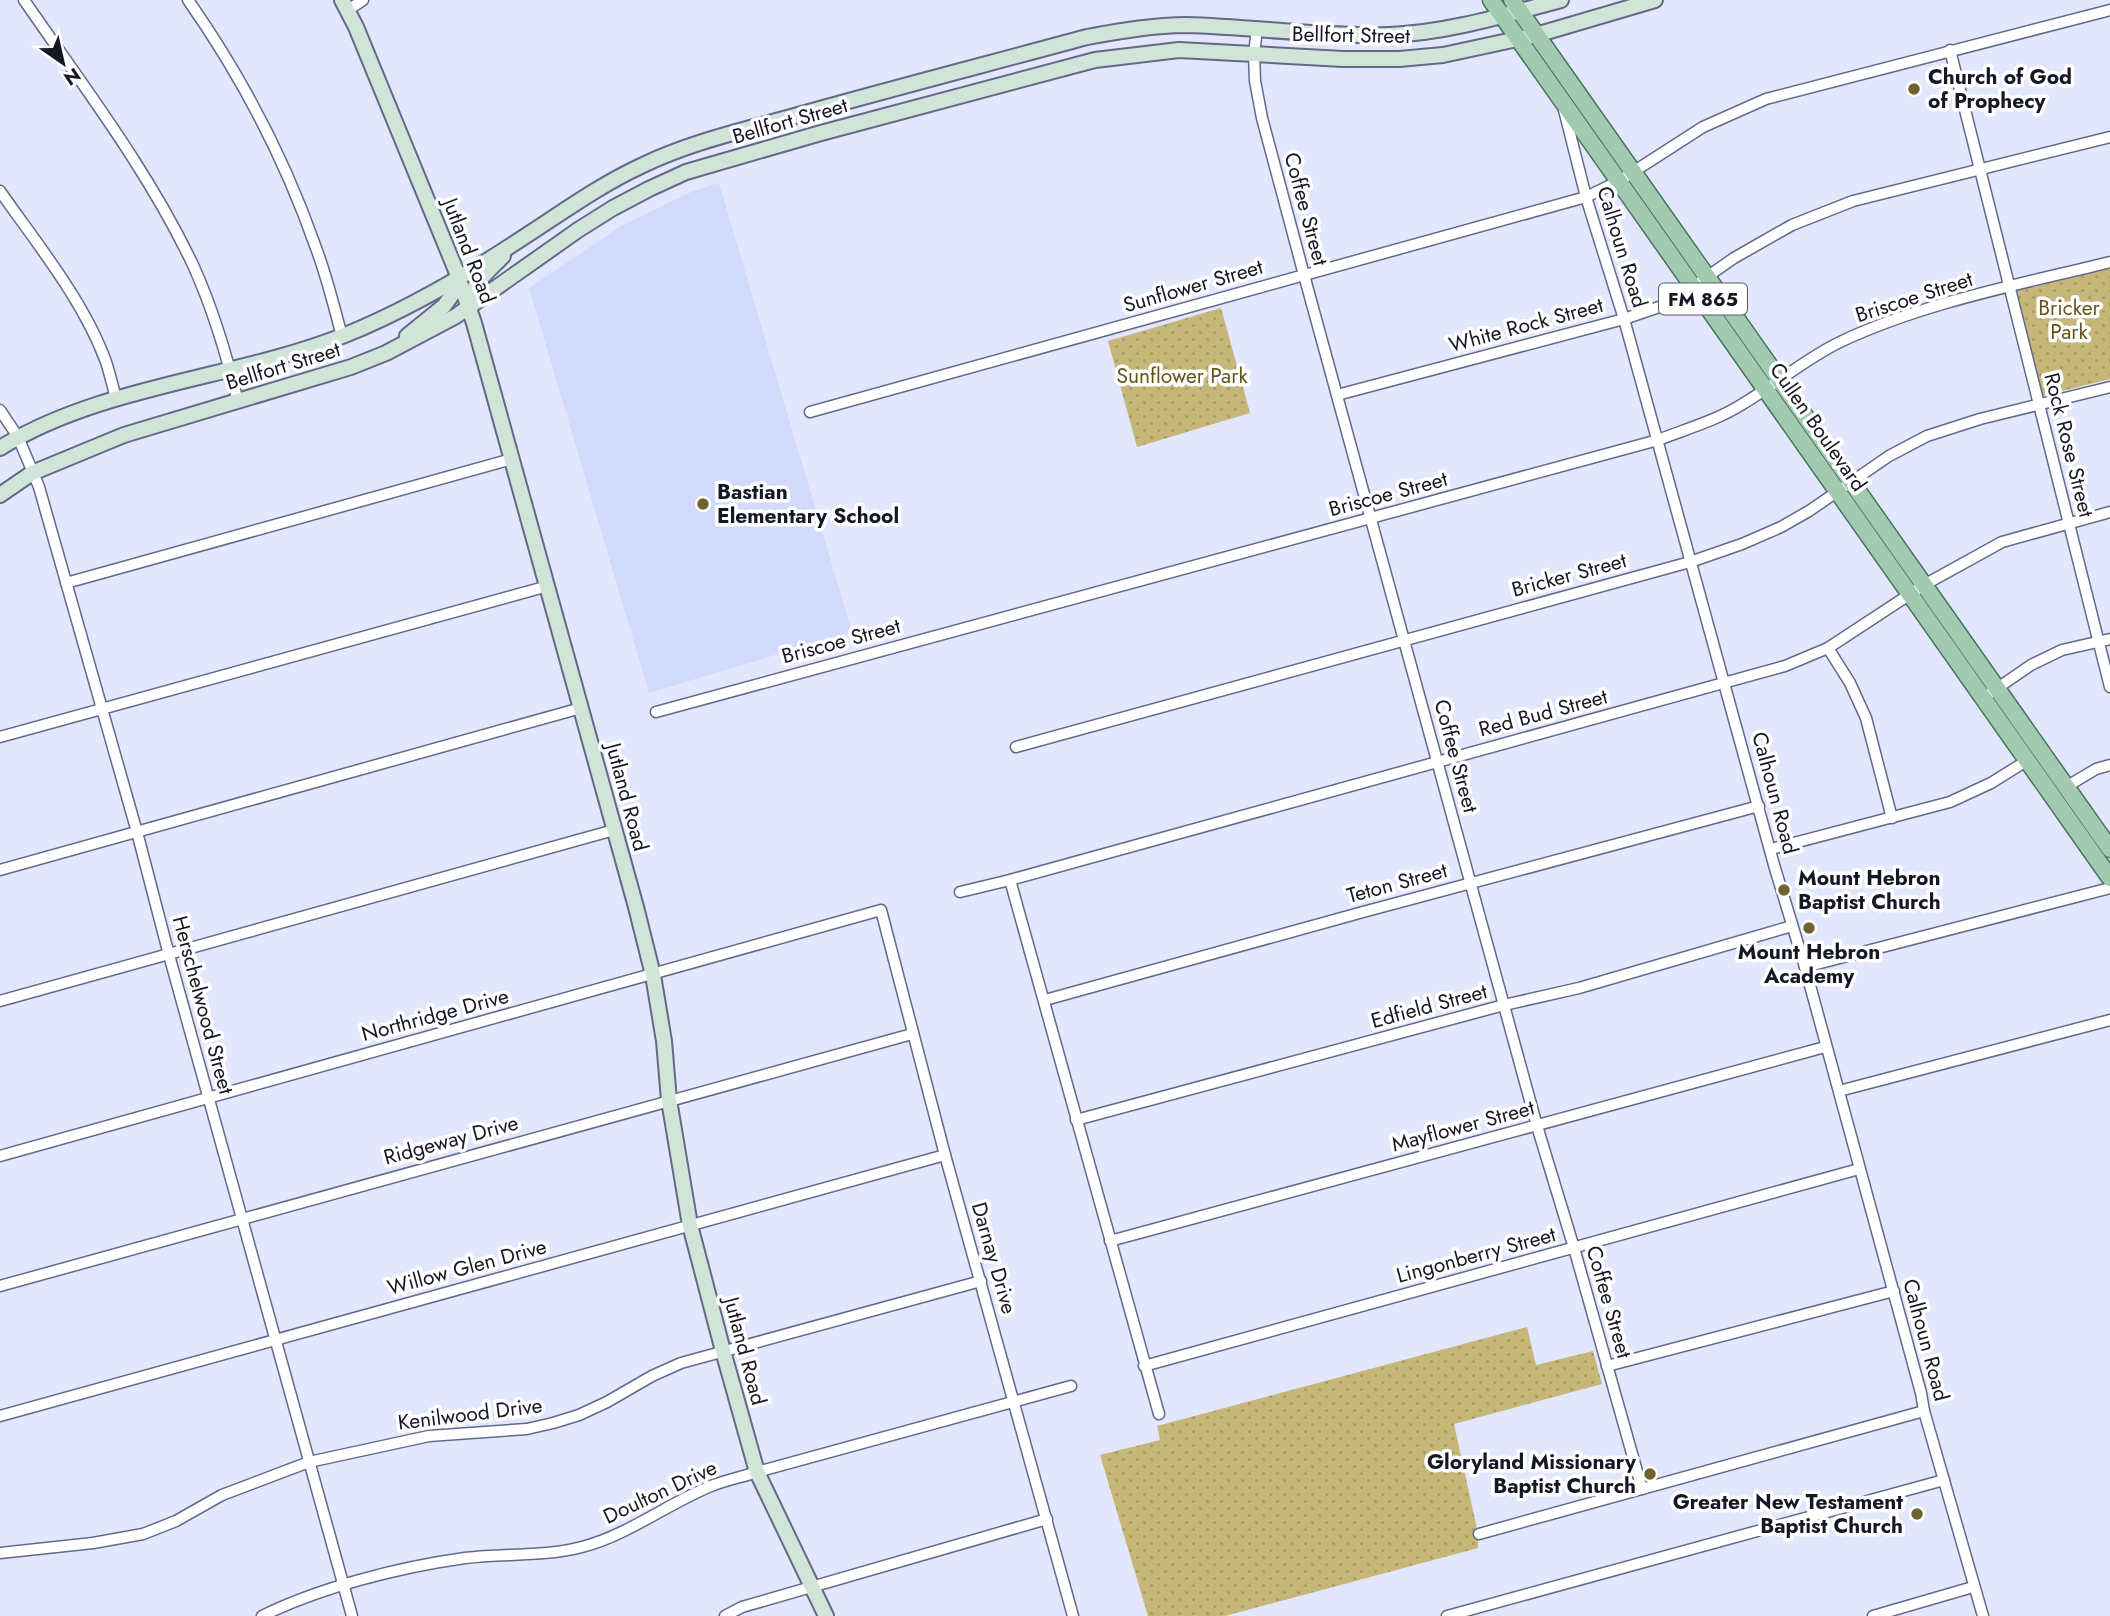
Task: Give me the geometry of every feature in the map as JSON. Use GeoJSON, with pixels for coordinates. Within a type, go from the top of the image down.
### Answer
{"type":"FeatureCollection","features":[{"type":"Feature","properties":{"kind":"main road","name":"Cullen Boulevard"},"geometry":{"type":"LineString","coordinates":[[1491,0],[1619,181],[1780,380],[1924,585],[1990,694]]}},
{"type":"Feature","properties":{"kind":"main road","name":"Bellfort Street"},"geometry":{"type":"LineString","coordinates":[[0,448],[70,414],[117,399],[230,371],[342,336],[396,313],[458,278],[641,165],[678,150],[815,110],[1087,37],[1142,27],[1185,25],[1346,35],[1427,32],[1502,15],[1516,5],[1561,0]]}},
{"type":"Feature","properties":{"kind":"main road","name":"Bellfort Street"},"geometry":{"type":"LineString","coordinates":[[0,495],[32,473],[124,435],[351,368],[386,353],[469,307],[613,208],[686,172],[957,95],[1094,60],[1179,50],[1343,59],[1399,59],[1443,55],[1517,40],[1654,0]]}},
{"type":"Feature","properties":{"kind":"main road","name":"Jutland Road"},"geometry":{"type":"LineString","coordinates":[[345,5],[469,307],[653,975],[664,1041],[669,1100],[690,1225],[723,1351],[757,1472],[826,1616]]}},
{"type":"Feature","properties":{"kind":"main road","name":"Cullen Boulevard"},"geometry":{"type":"LineString","coordinates":[[1516,5],[1633,172],[1765,390],[1910,595],[1990,694],[2059,791],[2110,878]]}},
{"type":"Feature","properties":{"kind":"main road"},"geometry":{"type":"LineString","coordinates":[[1343,59],[1346,35]]}},
{"type":"Feature","properties":{"kind":"main road"},"geometry":{"type":"LineString","coordinates":[[1087,37],[1094,60]]}},
{"type":"Feature","properties":{"kind":"main road"},"geometry":{"type":"LineString","coordinates":[[950,74],[957,95]]}},
{"type":"Feature","properties":{"kind":"main road"},"geometry":{"type":"LineString","coordinates":[[815,110],[821,133]]}},
{"type":"Feature","properties":{"kind":"main road"},"geometry":{"type":"LineString","coordinates":[[678,150],[686,172]]}},
{"type":"Feature","properties":{"kind":"main road"},"geometry":{"type":"LineString","coordinates":[[564,211],[578,230]]}},
{"type":"Feature","properties":{"kind":"main road"},"geometry":{"type":"LineString","coordinates":[[469,307],[469,297],[474,288],[519,240]]}},
{"type":"Feature","properties":{"kind":"main road"},"geometry":{"type":"LineString","coordinates":[[386,353],[444,306],[452,295],[458,278]]}},
{"type":"Feature","properties":{"kind":"main road","name":"Cullen Boulevard"},"geometry":{"type":"LineString","coordinates":[[2059,791],[2110,849]]}},
{"type":"Feature","properties":{"kind":"street"},"geometry":{"type":"LineString","coordinates":[[24,0],[129,152],[173,226],[194,267],[213,317],[238,402]]}},
{"type":"Feature","properties":{"kind":"street"},"geometry":{"type":"LineString","coordinates":[[188,0],[246,89],[292,183],[317,250],[342,336]]}},
{"type":"Feature","properties":{"kind":"street"},"geometry":{"type":"LineString","coordinates":[[345,5],[363,0]]}},
{"type":"Feature","properties":{"kind":"street"},"geometry":{"type":"LineString","coordinates":[[1633,172],[1703,127],[1766,99],[2110,10]]}},
{"type":"Feature","properties":{"kind":"street","name":"Coffee Street"},"geometry":{"type":"LineString","coordinates":[[1257,29],[1255,81],[1262,118],[1537,1126],[1642,1489]]}},
{"type":"Feature","properties":{"kind":"street","name":"Rock Rose Street"},"geometry":{"type":"LineString","coordinates":[[1950,50],[2110,687]]}},
{"type":"Feature","properties":{"kind":"street","name":"Calhoun Road"},"geometry":{"type":"LineString","coordinates":[[1562,102],[1586,197],[1624,319],[1805,967],[1924,1411],[1983,1616]]}},
{"type":"Feature","properties":{"kind":"street","name":"White Rock Street"},"geometry":{"type":"LineString","coordinates":[[1337,396],[1624,319],[1662,306],[1734,258],[1792,225],[1853,201],[2110,137]]}},
{"type":"Feature","properties":{"kind":"street","name":"Sunflower Street"},"geometry":{"type":"LineString","coordinates":[[810,412],[1586,197],[1633,172]]}},
{"type":"Feature","properties":{"kind":"street"},"geometry":{"type":"LineString","coordinates":[[0,191],[55,270],[87,322],[106,362],[117,399]]}},
{"type":"Feature","properties":{"kind":"street","name":"Briscoe Street"},"geometry":{"type":"LineString","coordinates":[[656,712],[1658,440],[1717,418],[1838,343],[1887,322],[2110,262]]}},
{"type":"Feature","properties":{"kind":"street","name":"Bricker Street"},"geometry":{"type":"LineString","coordinates":[[1016,747],[1690,562],[1781,527],[1889,456],[1927,436],[1980,419],[2110,387]]}},
{"type":"Feature","properties":{"kind":"street","name":"Herschelwood Street"},"geometry":{"type":"LineString","coordinates":[[0,410],[18,437],[39,487],[137,832],[352,1616]]}},
{"type":"Feature","properties":{"kind":"street"},"geometry":{"type":"LineString","coordinates":[[66,583],[512,459]]}},
{"type":"Feature","properties":{"kind":"street","name":"Red Bud Street"},"geometry":{"type":"LineString","coordinates":[[960,892],[1786,666],[1828,649],[1924,585],[2002,542],[2110,512]]}},
{"type":"Feature","properties":{"kind":"street"},"geometry":{"type":"LineString","coordinates":[[0,737],[548,586]]}},
{"type":"Feature","properties":{"kind":"street"},"geometry":{"type":"LineString","coordinates":[[1990,694],[2031,665],[2062,650],[2110,639]]}},
{"type":"Feature","properties":{"kind":"street"},"geometry":{"type":"LineString","coordinates":[[1828,649],[1850,683],[1866,718],[1892,818]]}},
{"type":"Feature","properties":{"kind":"street"},"geometry":{"type":"LineString","coordinates":[[0,870],[581,708]]}},
{"type":"Feature","properties":{"kind":"street"},"geometry":{"type":"LineString","coordinates":[[1771,849],[1950,802],[1991,783],[2034,756]]}},
{"type":"Feature","properties":{"kind":"street"},"geometry":{"type":"LineString","coordinates":[[2059,791],[2096,769],[2110,765]]}},
{"type":"Feature","properties":{"kind":"street","name":"Teton Street"},"geometry":{"type":"LineString","coordinates":[[1045,1000],[1759,806]]}},
{"type":"Feature","properties":{"kind":"street"},"geometry":{"type":"LineString","coordinates":[[0,1001],[614,830]]}},
{"type":"Feature","properties":{"kind":"street"},"geometry":{"type":"LineString","coordinates":[[1010,880],[1159,1414]]}},
{"type":"Feature","properties":{"kind":"street"},"geometry":{"type":"LineString","coordinates":[[1805,967],[2110,888]]}},
{"type":"Feature","properties":{"kind":"street","name":"Northridge Drive"},"geometry":{"type":"LineString","coordinates":[[0,1156],[881,910]]}},
{"type":"Feature","properties":{"kind":"street","name":"Darnay Drive"},"geometry":{"type":"LineString","coordinates":[[881,910],[944,1154],[1073,1616]]}},
{"type":"Feature","properties":{"kind":"street","name":"Edfield Street"},"geometry":{"type":"LineString","coordinates":[[1076,1120],[1504,1005],[1579,988],[1792,926]]}},
{"type":"Feature","properties":{"kind":"street"},"geometry":{"type":"LineString","coordinates":[[1839,1091],[2110,1020]]}},
{"type":"Feature","properties":{"kind":"street","name":"Ridgeway Drive"},"geometry":{"type":"LineString","coordinates":[[0,1286],[912,1034]]}},
{"type":"Feature","properties":{"kind":"street","name":"Mayflower Street"},"geometry":{"type":"LineString","coordinates":[[1110,1241],[1825,1048]]}},
{"type":"Feature","properties":{"kind":"street","name":"Willow Glen Drive"},"geometry":{"type":"LineString","coordinates":[[0,1416],[944,1154]]}},
{"type":"Feature","properties":{"kind":"street","name":"Lingonberry Street"},"geometry":{"type":"LineString","coordinates":[[1144,1366],[1859,1169]]}},
{"type":"Feature","properties":{"kind":"street","name":"Kenilwood Drive"},"geometry":{"type":"LineString","coordinates":[[0,1553],[93,1543],[143,1534],[176,1521],[222,1495],[309,1462],[429,1436],[527,1429],[554,1423],[607,1402],[681,1363],[981,1281]]}},
{"type":"Feature","properties":{"kind":"street"},"geometry":{"type":"LineString","coordinates":[[1607,1366],[1894,1291]]}},
{"type":"Feature","properties":{"kind":"street","name":"Doulton Drive"},"geometry":{"type":"LineString","coordinates":[[262,1616],[277,1608],[343,1586],[404,1569],[466,1558],[557,1552],[581,1547],[609,1538],[712,1486],[1072,1386]]}},
{"type":"Feature","properties":{"kind":"street"},"geometry":{"type":"LineString","coordinates":[[1479,1534],[1924,1411]]}},
{"type":"Feature","properties":{"kind":"street"},"geometry":{"type":"LineString","coordinates":[[1447,1616],[1944,1480]]}},
{"type":"Feature","properties":{"kind":"street"},"geometry":{"type":"LineString","coordinates":[[725,1616],[742,1607],[1047,1519]]}},
{"type":"Feature","properties":{"kind":"street"},"geometry":{"type":"LineString","coordinates":[[1873,1616],[1973,1587]]}},
{"type":"Feature","properties":{"kind":"shaded area","name":"Bastian Elementary School"},"geometry":{"type":"Polygon","coordinates":[[[719,183],[852,632],[649,693],[529,288],[623,225],[693,191],[719,183]]]}},
{"type":"Feature","properties":{"kind":"green space","name":"Bricker Park"},"geometry":{"type":"Polygon","coordinates":[[[2110,268],[2110,379],[2043,396],[2017,291],[2110,268]]]}},
{"type":"Feature","properties":{"kind":"green space","name":"Sunflower Park"},"geometry":{"type":"Polygon","coordinates":[[[1221,308],[1250,413],[1137,447],[1108,341],[1221,308]]]}},
{"type":"Feature","properties":{"kind":"green space"},"geometry":{"type":"Polygon","coordinates":[[[1527,1327],[1536,1365],[1593,1351],[1602,1384],[1454,1424],[1478,1533],[1478,1548],[1225,1616],[1148,1616],[1100,1455],[1160,1440],[1157,1426],[1527,1327]]]}},
{"type":"Feature","properties":{"kind":"place","name":"Church of God of Prophecy"},"geometry":{"type":"Point","coordinates":[1914,89]}},
{"type":"Feature","properties":{"kind":"place","name":"Bastian Elementary School"},"geometry":{"type":"Point","coordinates":[703,504]}},
{"type":"Feature","properties":{"kind":"place","name":"Mount Hebron Baptist Church"},"geometry":{"type":"Point","coordinates":[1784,890]}},
{"type":"Feature","properties":{"kind":"place","name":"Mount Hebron Academy"},"geometry":{"type":"Point","coordinates":[1809,928]}},
{"type":"Feature","properties":{"kind":"place","name":"Gloryland Missionary Baptist Church"},"geometry":{"type":"Point","coordinates":[1650,1474]}},
{"type":"Feature","properties":{"kind":"place","name":"Greater New Testament Baptist Church"},"geometry":{"type":"Point","coordinates":[1917,1514]}}]}
